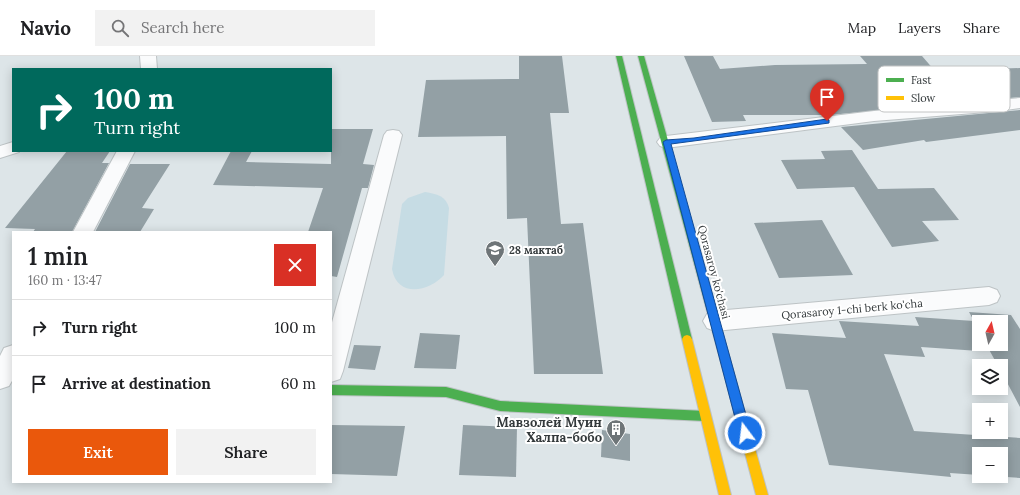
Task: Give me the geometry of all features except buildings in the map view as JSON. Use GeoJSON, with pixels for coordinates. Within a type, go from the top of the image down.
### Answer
{"type":"FeatureCollection","features":[{"type":"Feature","properties":{"kind":"main road"},"geometry":{"type":"LineString","coordinates":[[619,56],[725,495]]}},
{"type":"Feature","properties":{"kind":"main road","name":"Qorasaroy ko'chasi"},"geometry":{"type":"LineString","coordinates":[[641,56],[666,142],[762,495]]}},
{"type":"Feature","properties":{"kind":"main road"},"geometry":{"type":"LineString","coordinates":[[332,390],[446,392],[500,406],[705,416]]}},
{"type":"Feature","properties":{"kind":"street"},"geometry":{"type":"LineString","coordinates":[[148,56],[149,68]]}},
{"type":"Feature","properties":{"kind":"street"},"geometry":{"type":"LineString","coordinates":[[1010,104],[1020,103]]}},
{"type":"Feature","properties":{"kind":"street"},"geometry":{"type":"LineString","coordinates":[[666,142],[694,140],[854,118],[929,112]]}},
{"type":"Feature","properties":{"kind":"street"},"geometry":{"type":"LineString","coordinates":[[332,367],[393,135]]}},
{"type":"Feature","properties":{"kind":"street"},"geometry":{"type":"LineString","coordinates":[[0,152],[12,148]]}},
{"type":"Feature","properties":{"kind":"street"},"geometry":{"type":"LineString","coordinates":[[85,231],[125,152]]}},
{"type":"Feature","properties":{"kind":"street","name":"Qorasaroy 1-chi berk ko'cha"},"geometry":{"type":"LineString","coordinates":[[715,321],[989,296]]}},
{"type":"Feature","properties":{"kind":"street"},"geometry":{"type":"LineString","coordinates":[[0,378],[12,358]]}},
{"type":"Feature","properties":{"kind":"shaded area"},"geometry":{"type":"Polygon","coordinates":[[[425,192],[443,198],[448,204],[449,208],[444,275],[438,281],[422,288],[407,288],[400,285],[395,278],[392,269],[402,204],[408,198],[425,192]]]}},
{"type":"Feature","properties":{"kind":"traffic: fast"},"geometry":{"type":"LineString","coordinates":[[619,56],[687,339]]}},
{"type":"Feature","properties":{"kind":"traffic: fast"},"geometry":{"type":"LineString","coordinates":[[641,56],[725,359]]}},
{"type":"Feature","properties":{"kind":"traffic: fast"},"geometry":{"type":"LineString","coordinates":[[332,390],[446,392],[500,406],[705,416]]}},
{"type":"Feature","properties":{"kind":"traffic: slow"},"geometry":{"type":"LineString","coordinates":[[687,339],[725,495]]}},
{"type":"Feature","properties":{"kind":"traffic: slow"},"geometry":{"type":"LineString","coordinates":[[725,359],[762,495]]}},
{"type":"Feature","properties":{"kind":"place","name":"28 мактаб"},"geometry":{"type":"Point","coordinates":[495,267]}},
{"type":"Feature","properties":{"kind":"place","name":"Мавзолей Муин Халпа-бобо"},"geometry":{"type":"Point","coordinates":[616,446]}},
{"type":"Feature","properties":{"kind":"route"},"geometry":{"type":"LineString","coordinates":[[745,433],[666,142],[694,140],[827,121]]}}]}
